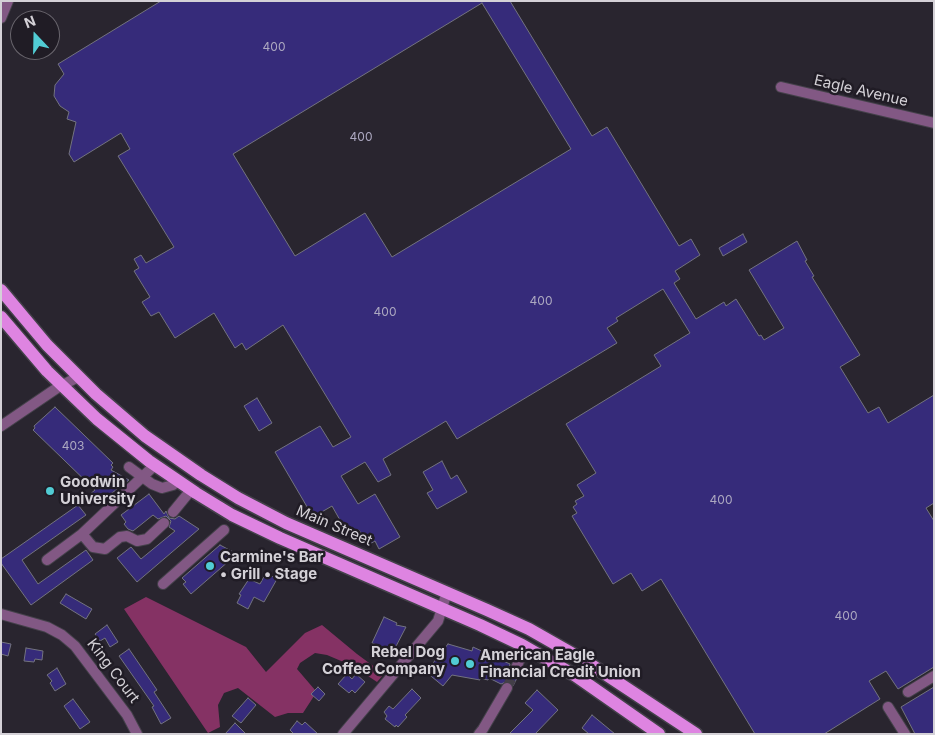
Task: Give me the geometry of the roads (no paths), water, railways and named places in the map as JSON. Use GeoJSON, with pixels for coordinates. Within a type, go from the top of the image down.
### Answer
{"type":"FeatureCollection","features":[{"type":"Feature","properties":{"kind":"main road","name":"Main Street"},"geometry":{"type":"LineString","coordinates":[[1,290],[41,338],[78,377],[112,409],[187,466],[238,498],[299,529],[502,616],[560,646],[696,734]]}},
{"type":"Feature","properties":{"kind":"main road"},"geometry":{"type":"LineString","coordinates":[[1,317],[62,385],[105,425],[155,465],[191,490],[232,515],[268,533],[525,647],[594,688],[659,734]]}},
{"type":"Feature","properties":{"kind":"main road"},"geometry":{"type":"LineString","coordinates":[[551,661],[560,646]]}},
{"type":"Feature","properties":{"kind":"street"},"geometry":{"type":"LineString","coordinates":[[1,18],[8,1]]}},
{"type":"Feature","properties":{"kind":"street","name":"Eagle Avenue"},"geometry":{"type":"LineString","coordinates":[[781,87],[934,123]]}},
{"type":"Feature","properties":{"kind":"street"},"geometry":{"type":"LineString","coordinates":[[1,426],[62,385],[78,377]]}},
{"type":"Feature","properties":{"kind":"street"},"geometry":{"type":"LineString","coordinates":[[47,560],[82,534],[155,465]]}},
{"type":"Feature","properties":{"kind":"street"},"geometry":{"type":"LineString","coordinates":[[129,468],[152,484],[162,488],[173,485],[177,481]]}},
{"type":"Feature","properties":{"kind":"street"},"geometry":{"type":"LineString","coordinates":[[173,512],[191,490]]}},
{"type":"Feature","properties":{"kind":"street"},"geometry":{"type":"LineString","coordinates":[[82,534],[93,547],[105,549],[120,538],[128,536],[137,541],[147,539],[164,523]]}},
{"type":"Feature","properties":{"kind":"street"},"geometry":{"type":"LineString","coordinates":[[163,584],[224,530]]}},
{"type":"Feature","properties":{"kind":"street"},"geometry":{"type":"LineString","coordinates":[[343,734],[438,621],[447,592]]}},
{"type":"Feature","properties":{"kind":"street","name":"King Court"},"geometry":{"type":"LineString","coordinates":[[1,614],[47,627],[62,635],[75,646],[127,715],[137,734]]}},
{"type":"Feature","properties":{"kind":"street"},"geometry":{"type":"LineString","coordinates":[[516,668],[525,647]]}},
{"type":"Feature","properties":{"kind":"street"},"geometry":{"type":"LineString","coordinates":[[908,692],[934,676]]}},
{"type":"Feature","properties":{"kind":"street"},"geometry":{"type":"LineString","coordinates":[[479,734],[484,729],[507,688]]}},
{"type":"Feature","properties":{"kind":"street"},"geometry":{"type":"LineString","coordinates":[[888,707],[905,734]]}},
{"type":"Feature","properties":{"kind":"tunnel"},"geometry":{"type":"LineString","coordinates":[[507,688],[516,668]]}},
{"type":"Feature","properties":{"kind":"place","name":"Goodwin University"},"geometry":{"type":"Point","coordinates":[50,491]}},
{"type":"Feature","properties":{"kind":"place","name":"Carmine's Bar • Grill • Stage"},"geometry":{"type":"Point","coordinates":[210,566]}},
{"type":"Feature","properties":{"kind":"place","name":"Rebel Dog Coffee Company"},"geometry":{"type":"Point","coordinates":[455,661]}},
{"type":"Feature","properties":{"kind":"place","name":"American Eagle Financial Credit Union"},"geometry":{"type":"Point","coordinates":[470,664]}}]}
